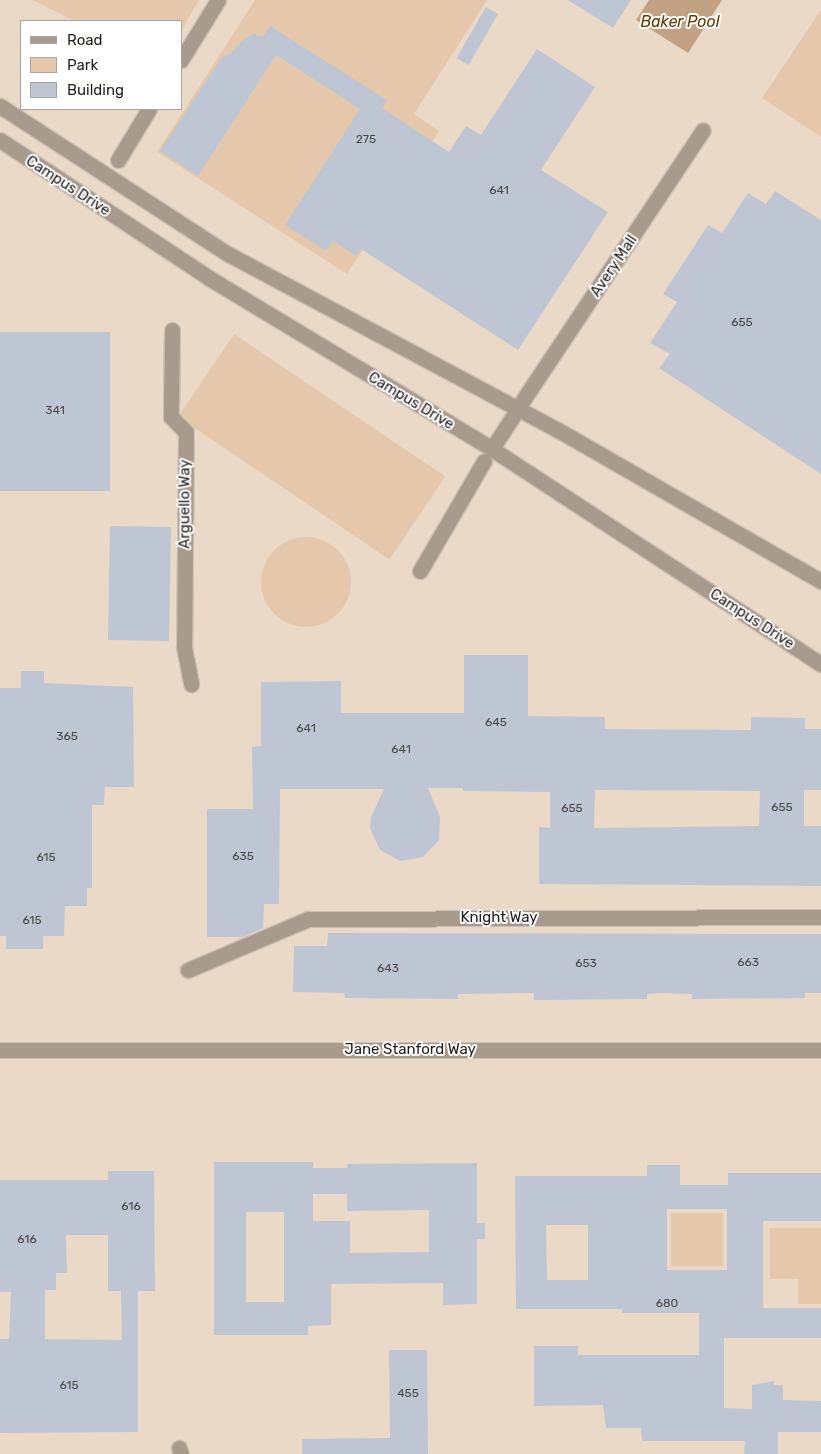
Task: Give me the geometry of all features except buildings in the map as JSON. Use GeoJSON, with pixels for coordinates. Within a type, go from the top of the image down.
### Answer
{"type":"FeatureCollection","features":[{"type":"Feature","properties":{"kind":"street"},"geometry":{"type":"LineString","coordinates":[[182,58],[218,0]]}},
{"type":"Feature","properties":{"kind":"street","name":"Campus Drive"},"geometry":{"type":"LineString","coordinates":[[0,106],[228,254],[558,430],[821,581]]}},
{"type":"Feature","properties":{"kind":"street"},"geometry":{"type":"LineString","coordinates":[[118,160],[148,110]]}},
{"type":"Feature","properties":{"kind":"street","name":"Avery Mall"},"geometry":{"type":"LineString","coordinates":[[523,400],[703,130]]}},
{"type":"Feature","properties":{"kind":"street","name":"Campus Drive"},"geometry":{"type":"LineString","coordinates":[[0,140],[209,278],[492,449],[821,664]]}},
{"type":"Feature","properties":{"kind":"street","name":"Arguello Way"},"geometry":{"type":"LineString","coordinates":[[172,330],[171,417],[186,432],[184,647],[191,684]]}},
{"type":"Feature","properties":{"kind":"street"},"geometry":{"type":"LineString","coordinates":[[495,444],[513,416]]}},
{"type":"Feature","properties":{"kind":"street"},"geometry":{"type":"LineString","coordinates":[[420,571],[484,461]]}},
{"type":"Feature","properties":{"kind":"street","name":"Knight Way"},"geometry":{"type":"LineString","coordinates":[[188,970],[308,919],[821,918]]}},
{"type":"Feature","properties":{"kind":"street","name":"Jane Stanford Way"},"geometry":{"type":"LineString","coordinates":[[0,1050],[821,1050]]}},
{"type":"Feature","properties":{"kind":"shaded area"},"geometry":{"type":"Polygon","coordinates":[[[0,0],[821,0],[821,1454],[0,1454],[0,0]]]}},
{"type":"Feature","properties":{"kind":"green space"},"geometry":{"type":"Polygon","coordinates":[[[33,0],[199,0],[182,29],[182,20],[73,20],[33,0]]]}},
{"type":"Feature","properties":{"kind":"green space"},"geometry":{"type":"Polygon","coordinates":[[[255,0],[487,0],[414,114],[439,131],[347,274],[157,152],[255,0]]]}},
{"type":"Feature","properties":{"kind":"green space"},"geometry":{"type":"Polygon","coordinates":[[[821,10],[821,137],[762,98],[821,10]]]}},
{"type":"Feature","properties":{"kind":"green space"},"geometry":{"type":"Polygon","coordinates":[[[234,334],[445,477],[389,559],[178,417],[234,334]]]}},
{"type":"Feature","properties":{"kind":"green space"},"geometry":{"type":"Polygon","coordinates":[[[306,537],[323,540],[338,550],[348,565],[351,582],[348,599],[338,614],[323,624],[306,627],[289,624],[274,614],[264,599],[261,582],[264,565],[274,550],[289,540],[306,537]]]}},
{"type":"Feature","properties":{"kind":"green space"},"geometry":{"type":"Polygon","coordinates":[[[671,1213],[723,1213],[723,1266],[671,1266],[671,1213]]]}},
{"type":"Feature","properties":{"kind":"green space"},"geometry":{"type":"Polygon","coordinates":[[[770,1228],[821,1228],[821,1304],[798,1304],[798,1279],[770,1279],[770,1228]]]}},
{"type":"Feature","properties":{"kind":"water","name":"Baker Pool"},"geometry":{"type":"Polygon","coordinates":[[[649,0],[722,0],[688,53],[636,20],[649,0]]]}}]}
